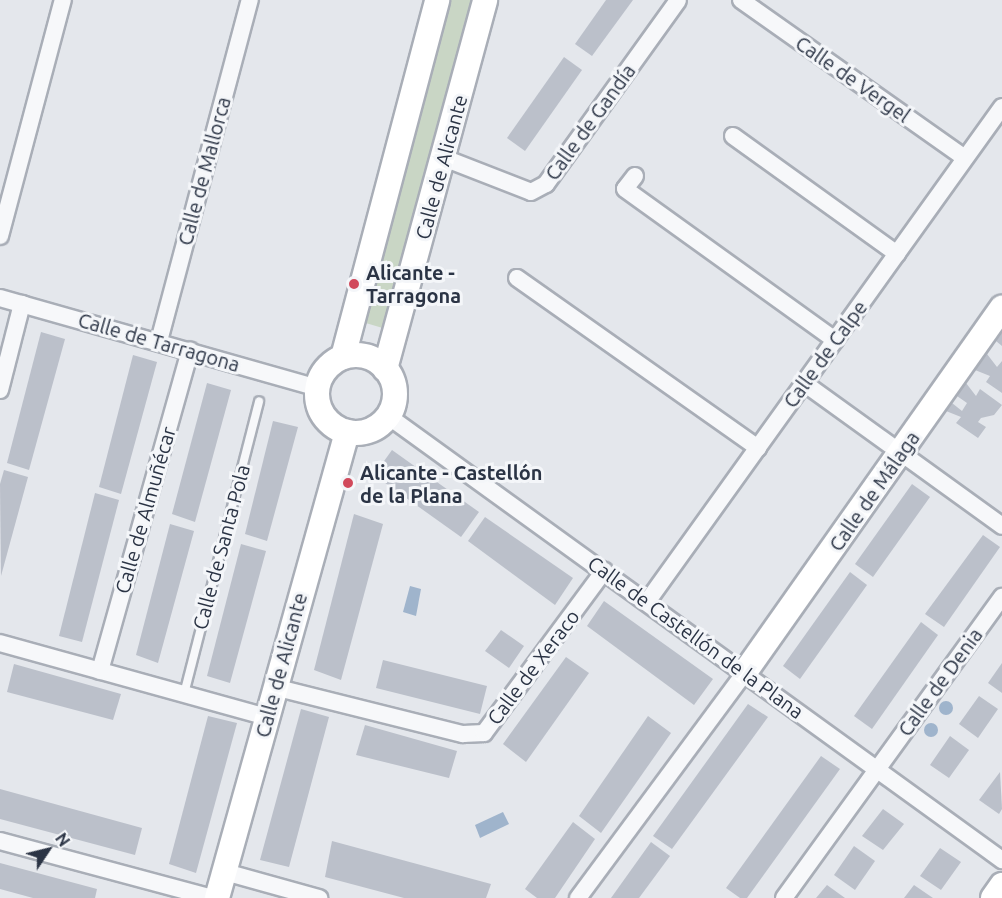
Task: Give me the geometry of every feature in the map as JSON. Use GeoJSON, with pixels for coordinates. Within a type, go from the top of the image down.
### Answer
{"type":"FeatureCollection","features":[{"type":"Feature","properties":{"kind":"street"},"geometry":{"type":"LineString","coordinates":[[0,236],[63,0]]}},
{"type":"Feature","properties":{"kind":"street","name":"Calle de Mallorca"},"geometry":{"type":"LineString","coordinates":[[159,341],[250,0]]}},
{"type":"Feature","properties":{"kind":"street"},"geometry":{"type":"LineString","coordinates":[[343,357],[437,0]]}},
{"type":"Feature","properties":{"kind":"street","name":"Calle de Alicante"},"geometry":{"type":"LineString","coordinates":[[386,369],[485,0]]}},
{"type":"Feature","properties":{"kind":"street","name":"Calle de Gandía"},"geometry":{"type":"LineString","coordinates":[[444,158],[531,192],[546,184],[678,0]]}},
{"type":"Feature","properties":{"kind":"street","name":"Calle de Vergel"},"geometry":{"type":"LineString","coordinates":[[741,0],[965,158]]}},
{"type":"Feature","properties":{"kind":"street","name":"Calle de Calpe"},"geometry":{"type":"LineString","coordinates":[[647,602],[1002,107]]}},
{"type":"Feature","properties":{"kind":"street"},"geometry":{"type":"LineString","coordinates":[[733,136],[897,254]]}},
{"type":"Feature","properties":{"kind":"street"},"geometry":{"type":"LineString","coordinates":[[635,176],[625,189],[835,340]]}},
{"type":"Feature","properties":{"kind":"street"},"geometry":{"type":"LineString","coordinates":[[517,278],[758,447]]}},
{"type":"Feature","properties":{"kind":"street","name":"Calle de Tarragona"},"geometry":{"type":"LineString","coordinates":[[0,298],[159,341],[318,388]]}},
{"type":"Feature","properties":{"kind":"street"},"geometry":{"type":"LineString","coordinates":[[0,390],[22,304]]}},
{"type":"Feature","properties":{"kind":"street","name":"Calle de Málaga"},"geometry":{"type":"LineString","coordinates":[[745,672],[1002,308]]}},
{"type":"Feature","properties":{"kind":"street","name":"Calle de Almuñécar"},"geometry":{"type":"LineString","coordinates":[[100,671],[190,350]]}},
{"type":"Feature","properties":{"kind":"street"},"geometry":{"type":"LineString","coordinates":[[366,356],[386,369],[394,387],[388,416],[370,430],[347,432],[327,420],[318,388],[326,369],[343,357],[366,356]]}},
{"type":"Feature","properties":{"kind":"street"},"geometry":{"type":"LineString","coordinates":[[804,383],[1002,526]]}},
{"type":"Feature","properties":{"kind":"street","name":"Calle de Castellón de la Plana"},"geometry":{"type":"LineString","coordinates":[[388,416],[878,768],[1002,860]]}},
{"type":"Feature","properties":{"kind":"street","name":"Calle de Alicante"},"geometry":{"type":"LineString","coordinates":[[218,898],[274,687],[347,432]]}},
{"type":"Feature","properties":{"kind":"street","name":"Calle de Xeraco"},"geometry":{"type":"LineString","coordinates":[[274,687],[463,734],[484,733],[604,571]]}},
{"type":"Feature","properties":{"kind":"street","name":"Calle de Denia"},"geometry":{"type":"LineString","coordinates":[[784,898],[1002,597]]}},
{"type":"Feature","properties":{"kind":"street"},"geometry":{"type":"LineString","coordinates":[[0,643],[267,717]]}},
{"type":"Feature","properties":{"kind":"street"},"geometry":{"type":"LineString","coordinates":[[578,898],[745,672]]}},
{"type":"Feature","properties":{"kind":"street"},"geometry":{"type":"LineString","coordinates":[[0,841],[212,898]]}},
{"type":"Feature","properties":{"kind":"street"},"geometry":{"type":"LineString","coordinates":[[225,872],[319,898]]}},
{"type":"Feature","properties":{"kind":"street"},"geometry":{"type":"LineString","coordinates":[[993,898],[1002,885]]}},
{"type":"Feature","properties":{"kind":"lane","name":"Calle de Santa Pola"},"geometry":{"type":"LineString","coordinates":[[184,694],[259,401]]}},
{"type":"Feature","properties":{"kind":"green space"},"geometry":{"type":"Polygon","coordinates":[[[447,0],[475,0],[386,329],[359,321],[447,0]]]}},
{"type":"Feature","properties":{"kind":"water"},"geometry":{"type":"Polygon","coordinates":[[[410,586],[421,589],[416,616],[403,612],[410,586]]]}},
{"type":"Feature","properties":{"kind":"water"},"geometry":{"type":"Polygon","coordinates":[[[946,701],[951,703],[953,708],[951,713],[946,715],[941,713],[939,708],[941,703],[946,701]]]}},
{"type":"Feature","properties":{"kind":"water"},"geometry":{"type":"Polygon","coordinates":[[[931,723],[936,725],[938,730],[936,735],[931,737],[926,735],[924,730],[926,725],[931,723]]]}},
{"type":"Feature","properties":{"kind":"water"},"geometry":{"type":"Polygon","coordinates":[[[503,812],[509,824],[480,838],[475,825],[503,812]]]}},
{"type":"Feature","properties":{"kind":"building"},"geometry":{"type":"Polygon","coordinates":[[[606,0],[633,0],[592,56],[575,44],[606,0]]]}},
{"type":"Feature","properties":{"kind":"building"},"geometry":{"type":"Polygon","coordinates":[[[564,57],[582,70],[525,151],[507,138],[564,57]]]}},
{"type":"Feature","properties":{"kind":"building"},"geometry":{"type":"Polygon","coordinates":[[[41,332],[65,339],[29,470],[7,463],[41,332]]]}},
{"type":"Feature","properties":{"kind":"building"},"geometry":{"type":"Polygon","coordinates":[[[1002,333],[1002,346],[996,341],[1002,333]]]}},
{"type":"Feature","properties":{"kind":"building"},"geometry":{"type":"Polygon","coordinates":[[[987,354],[997,367],[1002,361],[1002,393],[986,382],[990,376],[975,370],[987,354]]]}},
{"type":"Feature","properties":{"kind":"building"},"geometry":{"type":"Polygon","coordinates":[[[133,355],[157,362],[121,494],[99,487],[133,355]]]}},
{"type":"Feature","properties":{"kind":"building"},"geometry":{"type":"Polygon","coordinates":[[[207,383],[231,390],[195,522],[172,514],[207,383]]]}},
{"type":"Feature","properties":{"kind":"building"},"geometry":{"type":"Polygon","coordinates":[[[966,383],[976,396],[980,389],[1002,405],[994,415],[981,418],[978,422],[986,427],[978,438],[956,423],[961,417],[946,411],[952,403],[962,411],[967,403],[957,396],[966,383]]]}},
{"type":"Feature","properties":{"kind":"building"},"geometry":{"type":"Polygon","coordinates":[[[273,421],[298,427],[267,541],[245,534],[273,421]]]}},
{"type":"Feature","properties":{"kind":"building"},"geometry":{"type":"Polygon","coordinates":[[[392,450],[479,512],[461,537],[374,475],[392,450]]]}},
{"type":"Feature","properties":{"kind":"building"},"geometry":{"type":"Polygon","coordinates":[[[4,470],[28,477],[1,576],[0,484],[4,470]]]}},
{"type":"Feature","properties":{"kind":"building"},"geometry":{"type":"Polygon","coordinates":[[[912,484],[930,497],[873,577],[855,564],[912,484]]]}},
{"type":"Feature","properties":{"kind":"building"},"geometry":{"type":"Polygon","coordinates":[[[95,493],[119,500],[82,642],[59,636],[95,493]]]}},
{"type":"Feature","properties":{"kind":"building"},"geometry":{"type":"Polygon","coordinates":[[[354,514],[383,524],[341,680],[314,670],[354,514]]]}},
{"type":"Feature","properties":{"kind":"building"},"geometry":{"type":"Polygon","coordinates":[[[485,517],[573,578],[555,605],[468,541],[485,517]]]}},
{"type":"Feature","properties":{"kind":"building"},"geometry":{"type":"Polygon","coordinates":[[[170,524],[194,531],[158,663],[136,655],[170,524]]]}},
{"type":"Feature","properties":{"kind":"building"},"geometry":{"type":"Polygon","coordinates":[[[983,535],[1000,547],[944,627],[925,614],[983,535]]]}},
{"type":"Feature","properties":{"kind":"building"},"geometry":{"type":"Polygon","coordinates":[[[241,544],[266,551],[230,683],[207,676],[241,544]]]}},
{"type":"Feature","properties":{"kind":"building"},"geometry":{"type":"Polygon","coordinates":[[[850,572],[867,585],[800,679],[783,666],[850,572]]]}},
{"type":"Feature","properties":{"kind":"building"},"geometry":{"type":"Polygon","coordinates":[[[604,601],[713,679],[694,705],[587,626],[604,601]]]}},
{"type":"Feature","properties":{"kind":"building"},"geometry":{"type":"Polygon","coordinates":[[[921,622],[938,635],[872,729],[854,716],[921,622]]]}},
{"type":"Feature","properties":{"kind":"building"},"geometry":{"type":"Polygon","coordinates":[[[501,630],[524,646],[509,668],[485,651],[501,630]]]}},
{"type":"Feature","properties":{"kind":"building"},"geometry":{"type":"Polygon","coordinates":[[[566,657],[589,673],[526,762],[503,744],[566,657]]]}},
{"type":"Feature","properties":{"kind":"building"},"geometry":{"type":"Polygon","coordinates":[[[383,660],[487,686],[480,714],[376,688],[383,660]]]}},
{"type":"Feature","properties":{"kind":"building"},"geometry":{"type":"Polygon","coordinates":[[[1002,663],[1002,693],[988,683],[1002,663]]]}},
{"type":"Feature","properties":{"kind":"building"},"geometry":{"type":"Polygon","coordinates":[[[14,664],[121,694],[113,720],[7,692],[14,664]]]}},
{"type":"Feature","properties":{"kind":"building"},"geometry":{"type":"Polygon","coordinates":[[[979,696],[998,709],[978,738],[959,724],[979,696]]]}},
{"type":"Feature","properties":{"kind":"building"},"geometry":{"type":"Polygon","coordinates":[[[748,704],[768,717],[672,849],[653,836],[748,704]]]}},
{"type":"Feature","properties":{"kind":"building"},"geometry":{"type":"Polygon","coordinates":[[[301,709],[329,717],[289,867],[260,860],[301,709]]]}},
{"type":"Feature","properties":{"kind":"building"},"geometry":{"type":"Polygon","coordinates":[[[208,716],[237,723],[196,873],[169,864],[208,716]]]}},
{"type":"Feature","properties":{"kind":"building"},"geometry":{"type":"Polygon","coordinates":[[[648,716],[671,733],[601,833],[579,816],[648,716]]]}},
{"type":"Feature","properties":{"kind":"building"},"geometry":{"type":"Polygon","coordinates":[[[365,725],[457,751],[449,778],[356,755],[365,725]]]}},
{"type":"Feature","properties":{"kind":"building"},"geometry":{"type":"Polygon","coordinates":[[[950,736],[969,750],[949,778],[930,765],[950,736]]]}},
{"type":"Feature","properties":{"kind":"building"},"geometry":{"type":"Polygon","coordinates":[[[821,756],[840,769],[747,898],[740,898],[726,888],[821,756]]]}},
{"type":"Feature","properties":{"kind":"building"},"geometry":{"type":"Polygon","coordinates":[[[1000,772],[1002,809],[999,814],[979,800],[1000,772]]]}},
{"type":"Feature","properties":{"kind":"building"},"geometry":{"type":"Polygon","coordinates":[[[0,789],[142,828],[135,855],[0,819],[0,789]]]}},
{"type":"Feature","properties":{"kind":"building"},"geometry":{"type":"Polygon","coordinates":[[[883,809],[904,824],[883,850],[862,836],[883,809]]]}},
{"type":"Feature","properties":{"kind":"building"},"geometry":{"type":"Polygon","coordinates":[[[573,822],[595,839],[555,898],[537,898],[525,889],[573,822]]]}},
{"type":"Feature","properties":{"kind":"building"},"geometry":{"type":"Polygon","coordinates":[[[332,841],[491,884],[486,898],[404,898],[325,877],[332,841]]]}},
{"type":"Feature","properties":{"kind":"building"},"geometry":{"type":"Polygon","coordinates":[[[651,842],[670,856],[639,898],[611,898],[651,842]]]}},
{"type":"Feature","properties":{"kind":"building"},"geometry":{"type":"Polygon","coordinates":[[[854,846],[875,861],[855,890],[834,875],[854,846]]]}},
{"type":"Feature","properties":{"kind":"building"},"geometry":{"type":"Polygon","coordinates":[[[940,848],[961,862],[941,890],[920,876],[940,848]]]}},
{"type":"Feature","properties":{"kind":"building"},"geometry":{"type":"Polygon","coordinates":[[[0,863],[97,889],[95,898],[33,898],[0,889],[0,863]]]}},
{"type":"Feature","properties":{"kind":"building"},"geometry":{"type":"Polygon","coordinates":[[[827,885],[845,898],[816,898],[827,885]]]}},
{"type":"Feature","properties":{"kind":"building"},"geometry":{"type":"Polygon","coordinates":[[[914,885],[933,898],[904,898],[914,885]]]}},
{"type":"Feature","properties":{"kind":"place","name":"Alicante - Tarragona"},"geometry":{"type":"Point","coordinates":[354,284]}},
{"type":"Feature","properties":{"kind":"place","name":"Alicante - Castellón de la Plana"},"geometry":{"type":"Point","coordinates":[348,483]}}]}
